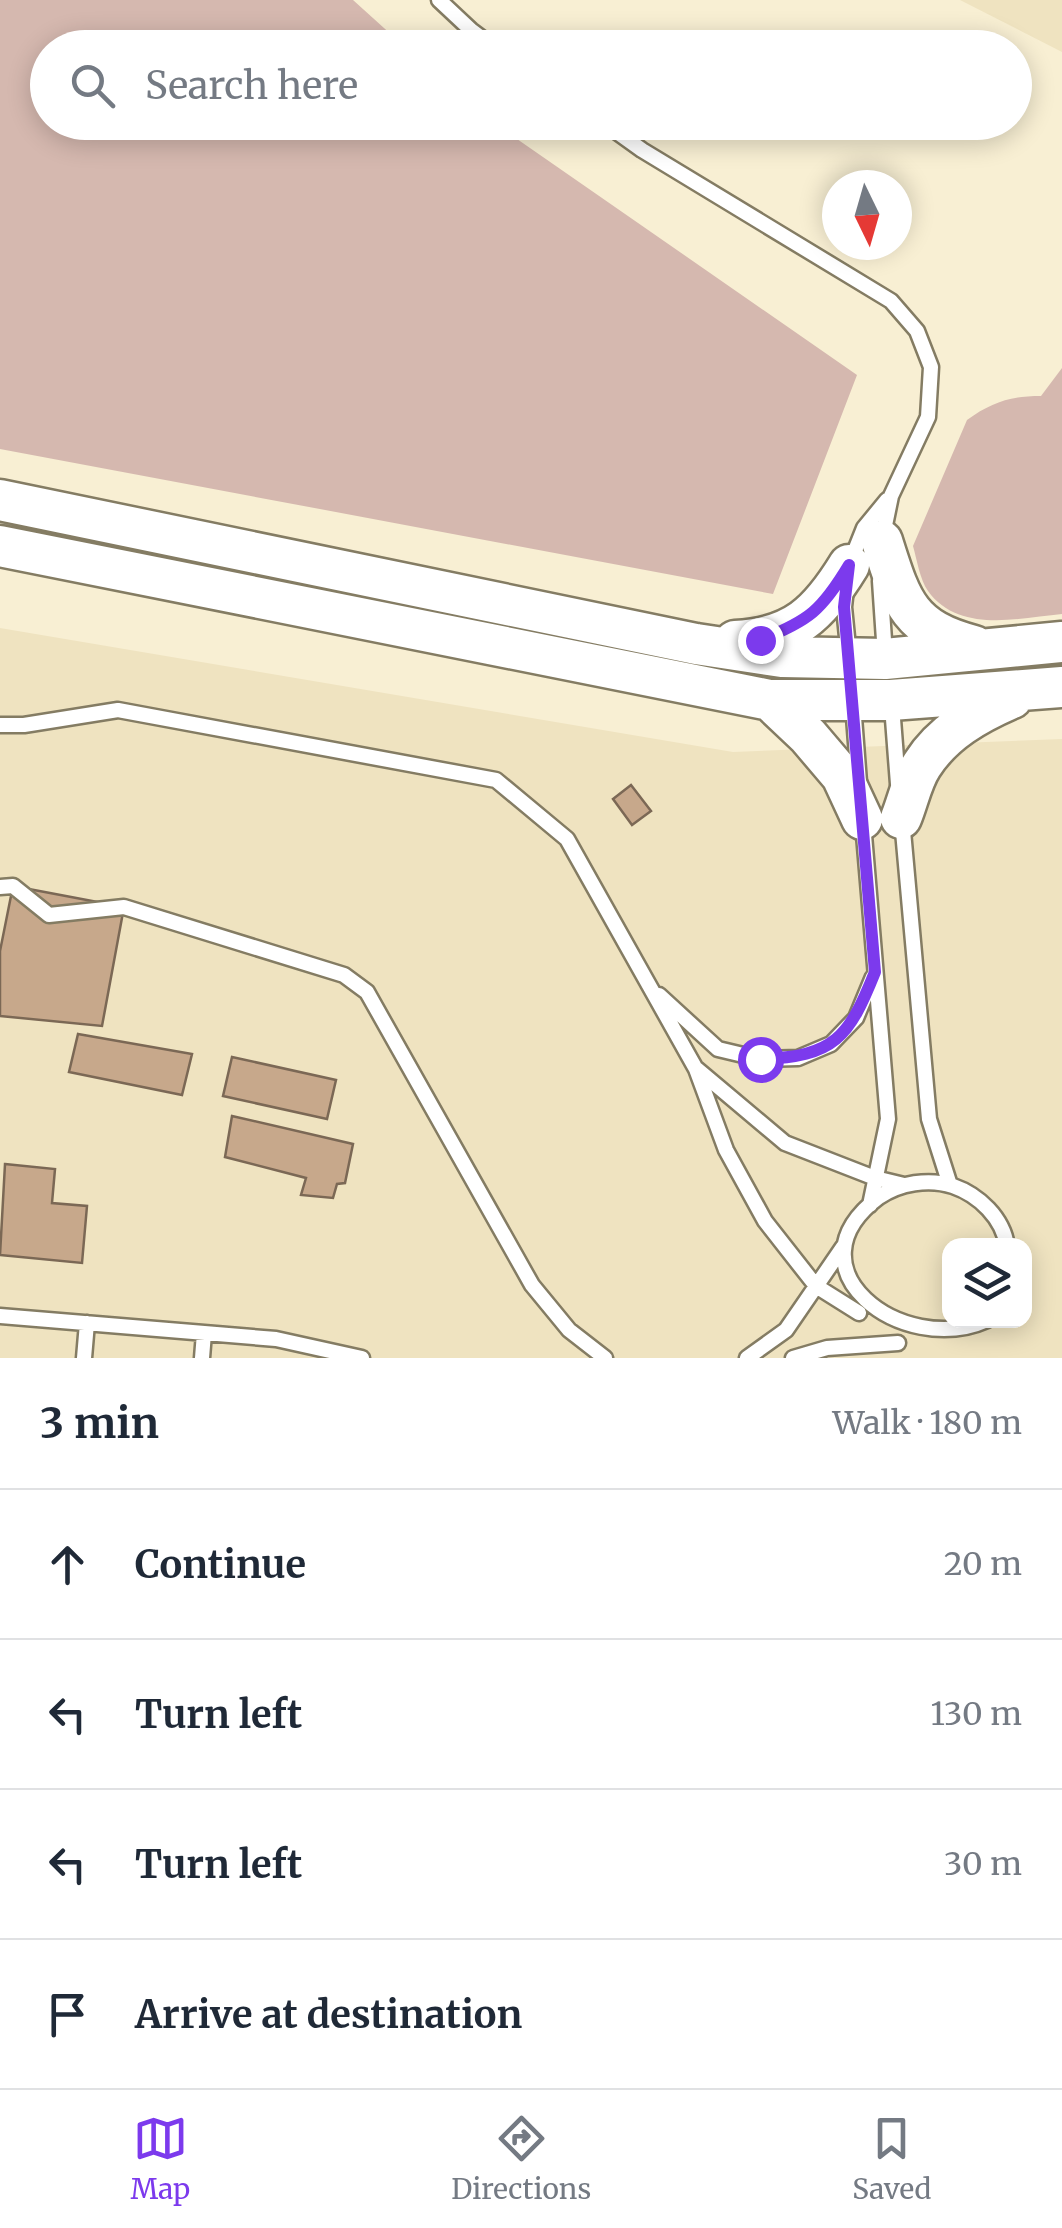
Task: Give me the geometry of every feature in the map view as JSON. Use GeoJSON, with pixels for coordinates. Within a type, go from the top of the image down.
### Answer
{"type":"FeatureCollection","features":[{"type":"Feature","properties":{"kind":"main road"},"geometry":{"type":"LineString","coordinates":[[0,500],[696,644],[782,657],[867,659],[1062,642]]}},
{"type":"Feature","properties":{"kind":"main road"},"geometry":{"type":"LineString","coordinates":[[882,541],[897,588],[918,621],[948,639],[988,649]]}},
{"type":"Feature","properties":{"kind":"main road"},"geometry":{"type":"LineString","coordinates":[[0,546],[770,700],[872,700],[1046,688]]}},
{"type":"Feature","properties":{"kind":"main road"},"geometry":{"type":"LineString","coordinates":[[696,644],[760,640],[794,627],[826,602],[849,565]]}},
{"type":"Feature","properties":{"kind":"main road"},"geometry":{"type":"LineString","coordinates":[[867,659],[872,700]]}},
{"type":"Feature","properties":{"kind":"main road"},"geometry":{"type":"LineString","coordinates":[[770,700],[882,819],[950,734],[977,714],[1046,688]]}},
{"type":"Feature","properties":{"kind":"lane"},"geometry":{"type":"LineString","coordinates":[[439,0],[470,30]]}},
{"type":"Feature","properties":{"kind":"lane"},"geometry":{"type":"LineString","coordinates":[[630,140],[892,301],[917,331],[931,367],[928,417],[891,496],[867,659]]}},
{"type":"Feature","properties":{"kind":"lane"},"geometry":{"type":"LineString","coordinates":[[867,659],[844,607],[849,565],[864,528],[891,496]]}},
{"type":"Feature","properties":{"kind":"lane"},"geometry":{"type":"LineString","coordinates":[[872,700],[882,819],[929,1118],[950,1185]]}},
{"type":"Feature","properties":{"kind":"lane"},"geometry":{"type":"LineString","coordinates":[[747,1358],[786,1330],[870,1204],[888,1120],[875,972],[882,819],[872,700]]}},
{"type":"Feature","properties":{"kind":"lane"},"geometry":{"type":"LineString","coordinates":[[0,724],[24,725],[118,710],[496,780],[567,839],[696,1069],[726,1150],[765,1221],[816,1286],[906,1344],[827,1348],[794,1358]]}},
{"type":"Feature","properties":{"kind":"lane"},"geometry":{"type":"LineString","coordinates":[[0,887],[13,886],[49,916],[124,907],[344,975],[367,992],[532,1286],[568,1330],[605,1358]]}},
{"type":"Feature","properties":{"kind":"lane"},"geometry":{"type":"LineString","coordinates":[[647,984],[718,1050],[760,1059],[798,1058],[831,1044],[856,1018],[875,972]]}},
{"type":"Feature","properties":{"kind":"lane"},"geometry":{"type":"LineString","coordinates":[[696,1069],[785,1143],[875,1178],[904,1185]]}},
{"type":"Feature","properties":{"kind":"lane"},"geometry":{"type":"LineString","coordinates":[[870,1204],[904,1185],[950,1185],[974,1196],[994,1214],[1004,1238]]}},
{"type":"Feature","properties":{"kind":"lane"},"geometry":{"type":"LineString","coordinates":[[848,1240],[846,1277],[868,1322]]}},
{"type":"Feature","properties":{"kind":"lane"},"geometry":{"type":"LineString","coordinates":[[0,1316],[276,1339],[314,1352],[362,1358]]}},
{"type":"Feature","properties":{"kind":"lane"},"geometry":{"type":"LineString","coordinates":[[84,1358],[87,1323]]}},
{"type":"Feature","properties":{"kind":"lane"},"geometry":{"type":"LineString","coordinates":[[952,1344],[980,1328]]}},
{"type":"Feature","properties":{"kind":"lane"},"geometry":{"type":"LineString","coordinates":[[202,1358],[204,1333]]}},
{"type":"Feature","properties":{"kind":"shaded area"},"geometry":{"type":"Polygon","coordinates":[[[0,0],[353,0],[386,30],[30,30],[30,140],[518,140],[857,375],[773,594],[0,449],[0,0]]]}},
{"type":"Feature","properties":{"kind":"shaded area"},"geometry":{"type":"Polygon","coordinates":[[[960,0],[1062,0],[1062,52],[1032,37],[1032,30],[1019,30],[960,0]]]}},
{"type":"Feature","properties":{"kind":"shaded area"},"geometry":{"type":"Polygon","coordinates":[[[1062,368],[1062,614],[991,620],[956,613],[928,591],[913,546],[967,420],[1002,401],[1041,396],[1062,368]]]}},
{"type":"Feature","properties":{"kind":"shaded area"},"geometry":{"type":"Polygon","coordinates":[[[0,628],[733,752],[1062,739],[1062,1358],[0,1358],[0,628]]]}},
{"type":"Feature","properties":{"kind":"building"},"geometry":{"type":"Polygon","coordinates":[[[631,785],[651,811],[632,825],[613,799],[631,785]]]}},
{"type":"Feature","properties":{"kind":"building"},"geometry":{"type":"Polygon","coordinates":[[[13,886],[124,907],[102,1026],[0,1016],[0,951],[13,886]]]}},
{"type":"Feature","properties":{"kind":"building"},"geometry":{"type":"Polygon","coordinates":[[[78,1034],[192,1054],[182,1095],[69,1072],[78,1034]]]}},
{"type":"Feature","properties":{"kind":"building"},"geometry":{"type":"Polygon","coordinates":[[[232,1057],[336,1080],[327,1119],[223,1096],[232,1057]]]}},
{"type":"Feature","properties":{"kind":"building"},"geometry":{"type":"Polygon","coordinates":[[[232,1116],[353,1144],[345,1183],[337,1184],[333,1198],[301,1195],[306,1178],[225,1157],[232,1116]]]}},
{"type":"Feature","properties":{"kind":"building"},"geometry":{"type":"Polygon","coordinates":[[[5,1164],[55,1169],[52,1203],[87,1206],[82,1263],[0,1255],[5,1164]]]}},
{"type":"Feature","properties":{"kind":"route"},"geometry":{"type":"LineString","coordinates":[[760,640],[794,627],[826,602],[849,565],[844,607],[875,972],[856,1018],[831,1044],[798,1058],[760,1059]]}}]}
